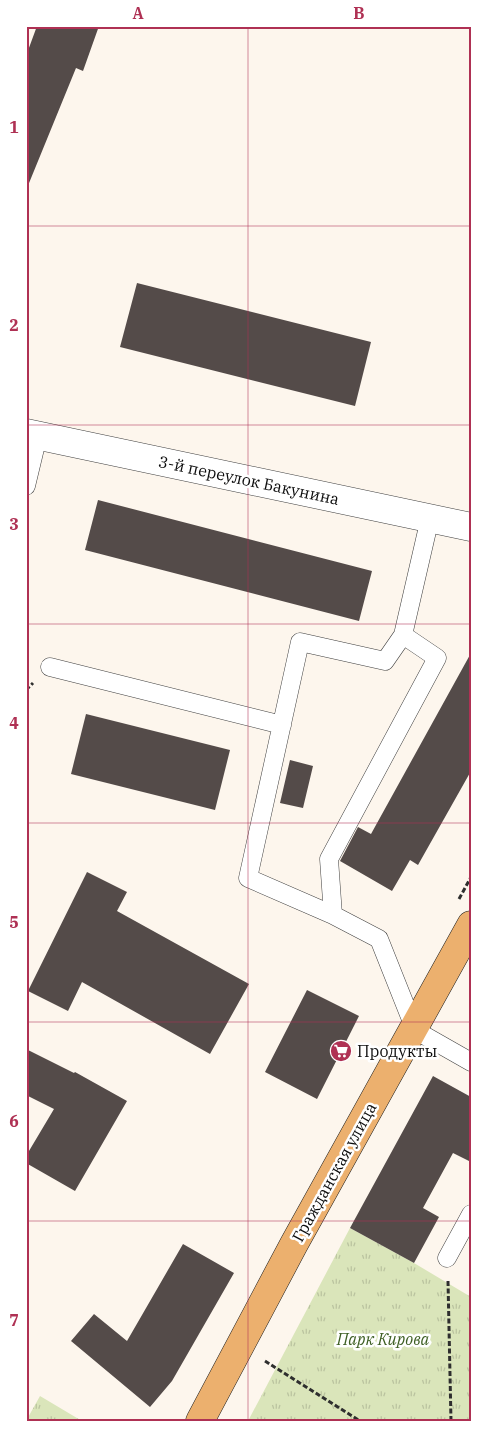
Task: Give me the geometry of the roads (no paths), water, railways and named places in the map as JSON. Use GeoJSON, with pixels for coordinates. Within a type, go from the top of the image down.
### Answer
{"type":"FeatureCollection","features":[{"type":"Feature","properties":{"kind":"main road","name":"Гражданская улица"},"geometry":{"type":"LineString","coordinates":[[200,1421],[294,1244],[471,925]]}},
{"type":"Feature","properties":{"kind":"street","name":"3-й переулок Бакунина"},"geometry":{"type":"LineString","coordinates":[[32,435],[471,527]]}},
{"type":"Feature","properties":{"kind":"lane"},"geometry":{"type":"LineString","coordinates":[[26,486],[32,435]]}},
{"type":"Feature","properties":{"kind":"lane"},"geometry":{"type":"LineString","coordinates":[[430,518],[404,635],[385,661],[300,642],[248,878],[333,915],[379,939],[414,1028],[471,1062]]}},
{"type":"Feature","properties":{"kind":"lane"},"geometry":{"type":"LineString","coordinates":[[333,915],[329,859],[437,658],[404,635]]}},
{"type":"Feature","properties":{"kind":"lane"},"geometry":{"type":"LineString","coordinates":[[50,667],[282,725]]}},
{"type":"Feature","properties":{"kind":"lane"},"geometry":{"type":"LineString","coordinates":[[447,1258],[471,1214]]}},
{"type":"Feature","properties":{"kind":"place","name":"Продукты"},"geometry":{"type":"Point","coordinates":[341,1051]}},
{"type":"Feature","properties":{"kind":"park label","name":"Парк Кирова"},"geometry":{"type":"Point","coordinates":[383,1339]}}]}
